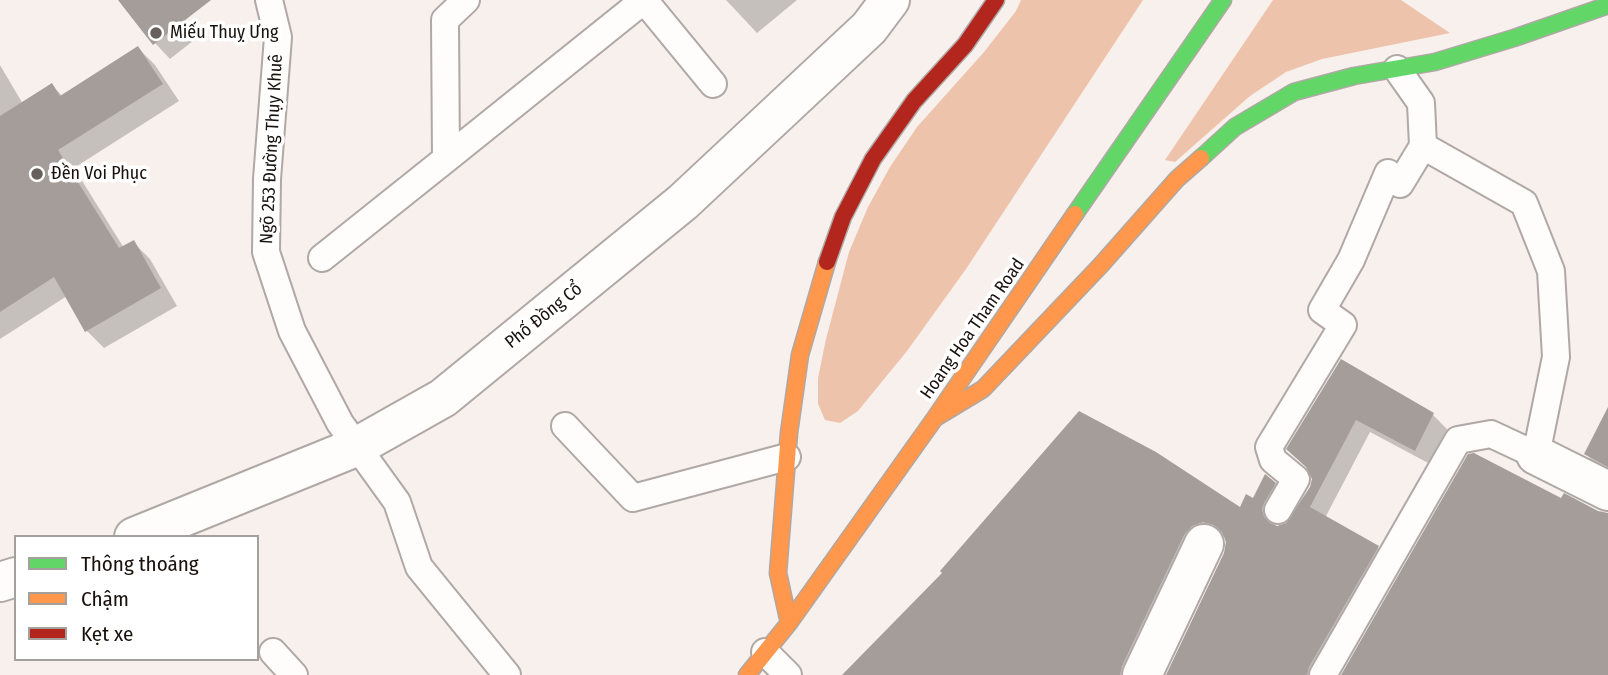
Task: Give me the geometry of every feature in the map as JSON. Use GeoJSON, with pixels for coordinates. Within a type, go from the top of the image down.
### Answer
{"type":"FeatureCollection","features":[{"type":"Feature","properties":{"kind":"main road"},"geometry":{"type":"LineString","coordinates":[[789,623],[778,573],[787,457],[800,355],[843,217],[873,159],[914,101],[964,45],[996,0]]}},
{"type":"Feature","properties":{"kind":"main road","name":"Hoang Hoa Tham Road"},"geometry":{"type":"LineString","coordinates":[[747,675],[789,623],[935,418],[1223,0]]}},
{"type":"Feature","properties":{"kind":"main road"},"geometry":{"type":"LineString","coordinates":[[935,418],[983,389],[1101,265],[1177,179],[1235,127],[1294,92],[1354,76],[1435,62],[1514,38],[1604,5]]}},
{"type":"Feature","properties":{"kind":"street","name":"Phố Đồng Cổ"},"geometry":{"type":"LineString","coordinates":[[139,535],[356,447],[443,398],[683,202],[869,28],[890,0]]}},
{"type":"Feature","properties":{"kind":"street"},"geometry":{"type":"LineString","coordinates":[[1536,454],[1608,491]]}},
{"type":"Feature","properties":{"kind":"street"},"geometry":{"type":"LineString","coordinates":[[1142,675],[1204,544]]}},
{"type":"Feature","properties":{"kind":"lane","name":"Ngõ 253 Đường Thụy Khuê"},"geometry":{"type":"LineString","coordinates":[[269,0],[278,37],[267,179],[266,252],[292,331],[340,424],[397,502],[419,568],[507,675]]}},
{"type":"Feature","properties":{"kind":"lane"},"geometry":{"type":"LineString","coordinates":[[446,159],[445,20],[466,0]]}},
{"type":"Feature","properties":{"kind":"lane"},"geometry":{"type":"LineString","coordinates":[[322,258],[644,0],[713,84]]}},
{"type":"Feature","properties":{"kind":"lane"},"geometry":{"type":"LineString","coordinates":[[1278,510],[1296,479],[1273,460],[1269,447],[1343,325],[1322,310],[1351,260],[1388,173],[1400,184],[1423,146],[1421,103],[1397,69]]}},
{"type":"Feature","properties":{"kind":"lane"},"geometry":{"type":"LineString","coordinates":[[1323,675],[1458,440],[1491,434],[1536,454],[1556,357],[1551,271],[1524,203],[1423,146]]}},
{"type":"Feature","properties":{"kind":"lane"},"geometry":{"type":"LineString","coordinates":[[565,426],[633,498],[787,457]]}},
{"type":"Feature","properties":{"kind":"lane"},"geometry":{"type":"LineString","coordinates":[[273,652],[294,675]]}},
{"type":"Feature","properties":{"kind":"lane"},"geometry":{"type":"LineString","coordinates":[[765,652],[788,675]]}},
{"type":"Feature","properties":{"kind":"shaded area"},"geometry":{"type":"Polygon","coordinates":[[[1021,0],[1143,0],[966,269],[907,351],[858,411],[840,423],[825,420],[818,404],[818,378],[849,252],[868,207],[890,167],[917,127],[984,52],[1016,11],[1021,0]]]}},
{"type":"Feature","properties":{"kind":"shaded area"},"geometry":{"type":"Polygon","coordinates":[[[1273,0],[1401,0],[1450,33],[1322,59],[1286,72],[1250,96],[1175,162],[1165,160],[1273,0]]]}},
{"type":"Feature","properties":{"kind":"building","name":"Miếu Thuỵ Ưng"},"geometry":{"type":"Polygon","coordinates":[[[118,0],[211,0],[153,45],[118,0]]]}},
{"type":"Feature","properties":{"kind":"building"},"geometry":{"type":"Polygon","coordinates":[[[138,46],[163,84],[58,150],[119,248],[134,240],[161,288],[85,332],[54,277],[0,312],[0,116],[52,83],[60,96],[138,46]]]}},
{"type":"Feature","properties":{"kind":"building"},"geometry":{"type":"Polygon","coordinates":[[[1341,359],[1434,413],[1415,451],[1356,420],[1310,507],[1379,546],[1309,667],[1307,675],[1166,675],[1224,553],[1226,542],[1222,532],[1214,525],[1203,522],[1192,526],[1184,535],[1120,675],[842,675],[942,573],[940,571],[1079,411],[1156,452],[1240,507],[1246,494],[1253,498],[1265,474],[1276,483],[1264,503],[1264,517],[1277,526],[1286,523],[1310,487],[1312,479],[1306,467],[1286,449],[1341,359]]]}},
{"type":"Feature","properties":{"kind":"building"},"geometry":{"type":"Polygon","coordinates":[[[1608,407],[1608,467],[1584,454],[1608,407]]]}},
{"type":"Feature","properties":{"kind":"building"},"geometry":{"type":"Polygon","coordinates":[[[1474,453],[1561,498],[1564,493],[1598,511],[1608,513],[1608,675],[1341,675],[1468,454],[1474,453]]]}},
{"type":"Feature","properties":{"kind":"traffic: fast"},"geometry":{"type":"LineString","coordinates":[[1075,214],[1223,0]]}},
{"type":"Feature","properties":{"kind":"traffic: fast"},"geometry":{"type":"LineString","coordinates":[[1201,158],[1235,127],[1294,92],[1354,76],[1435,62],[1606,6]]}},
{"type":"Feature","properties":{"kind":"traffic: slow"},"geometry":{"type":"LineString","coordinates":[[935,418],[983,389],[1101,265],[1177,179],[1201,158]]}},
{"type":"Feature","properties":{"kind":"traffic: slow"},"geometry":{"type":"LineString","coordinates":[[747,675],[789,623],[935,418],[1075,214]]}},
{"type":"Feature","properties":{"kind":"traffic: slow"},"geometry":{"type":"LineString","coordinates":[[789,623],[778,573],[789,433],[800,355],[827,262]]}},
{"type":"Feature","properties":{"kind":"traffic: jam"},"geometry":{"type":"LineString","coordinates":[[827,262],[843,217],[873,159],[914,101],[965,45],[996,0]]}},
{"type":"Feature","properties":{"kind":"place","name":"Miếu Thuỵ Ưng"},"geometry":{"type":"Point","coordinates":[156,33]}},
{"type":"Feature","properties":{"kind":"place","name":"Đền Voi Phục"},"geometry":{"type":"Point","coordinates":[37,174]}}]}
